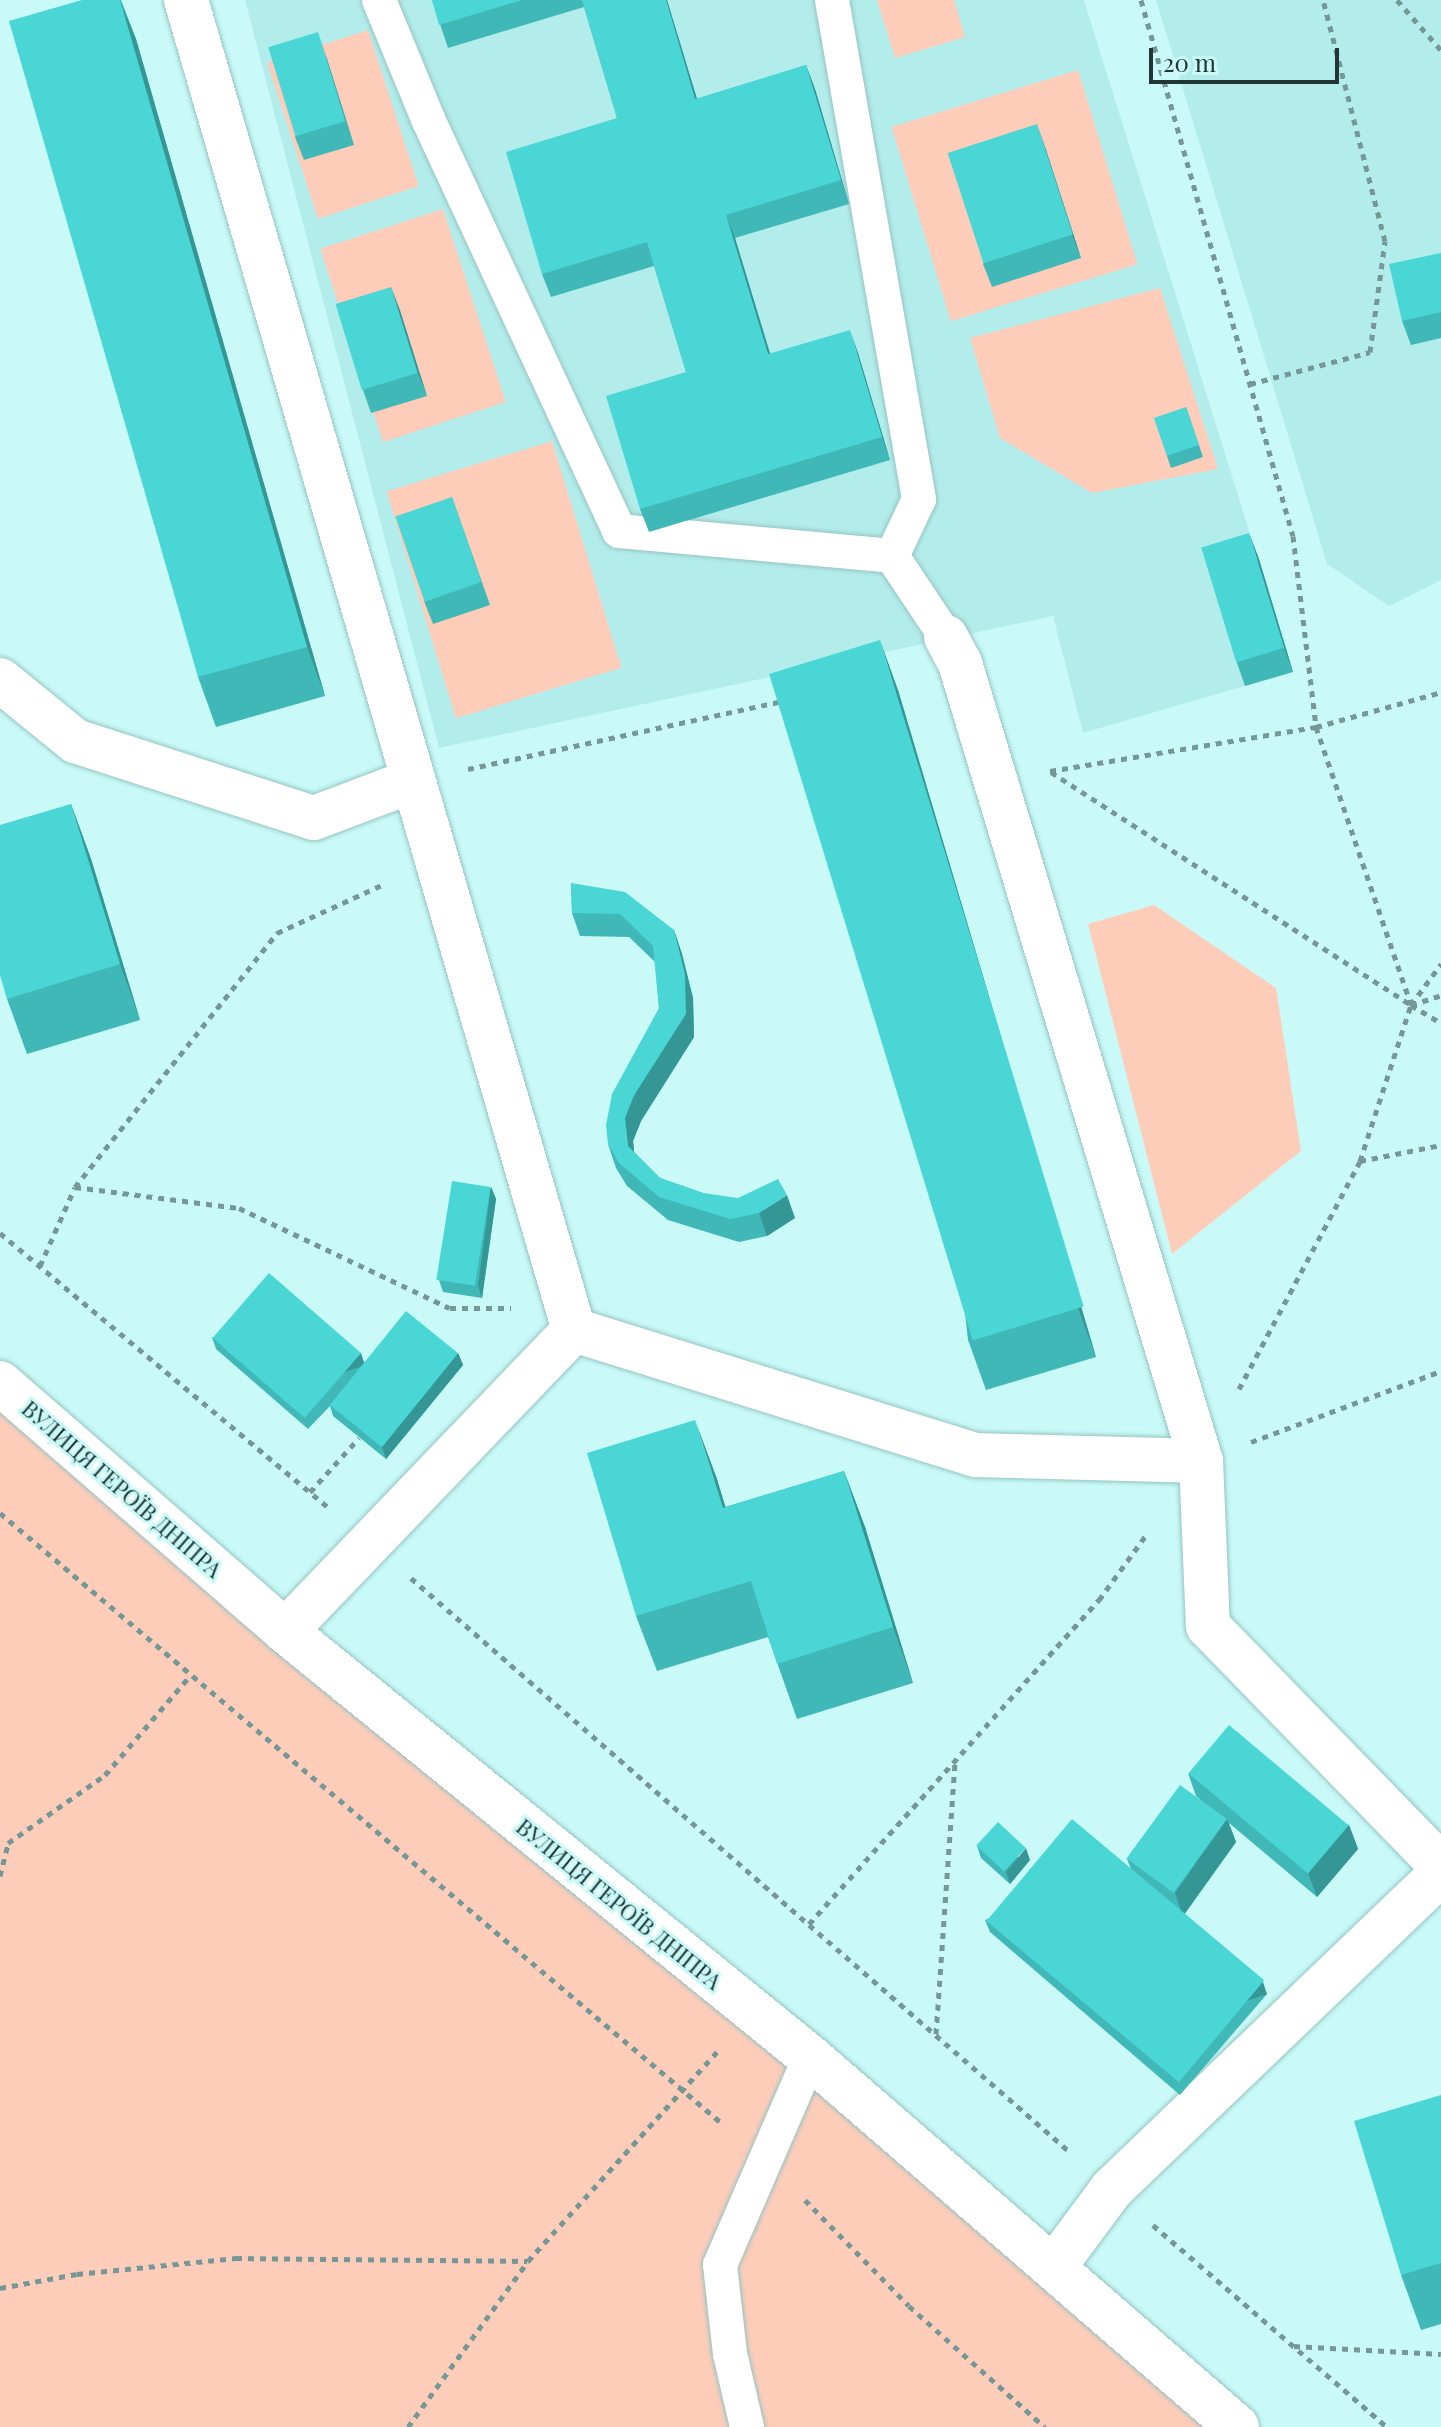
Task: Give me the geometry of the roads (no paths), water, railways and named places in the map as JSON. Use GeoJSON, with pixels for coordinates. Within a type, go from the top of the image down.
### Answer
{"type":"FeatureCollection","features":[{"type":"Feature","properties":{"kind":"street"},"geometry":{"type":"LineString","coordinates":[[186,0],[571,1319]]}},
{"type":"Feature","properties":{"kind":"street"},"geometry":{"type":"LineString","coordinates":[[946,637],[960,663],[1201,1461],[1208,1626],[1441,1866]]}},
{"type":"Feature","properties":{"kind":"street"},"geometry":{"type":"LineString","coordinates":[[0,680],[75,741],[314,818],[412,781]]}},
{"type":"Feature","properties":{"kind":"street"},"geometry":{"type":"LineString","coordinates":[[571,1319],[976,1455],[1201,1461]]}},
{"type":"Feature","properties":{"kind":"street"},"geometry":{"type":"LineString","coordinates":[[285,1631],[370,1542],[571,1319]]}},
{"type":"Feature","properties":{"kind":"street","name":"ВУЛИЦЯ ГЕРОЇВ ДНІПРА"},"geometry":{"type":"LineString","coordinates":[[0,1383],[285,1631],[810,2057],[1237,2427]]}},
{"type":"Feature","properties":{"kind":"street"},"geometry":{"type":"LineString","coordinates":[[1054,2267],[1112,2189],[1441,1873]]}},
{"type":"Feature","properties":{"kind":"lane"},"geometry":{"type":"LineString","coordinates":[[379,0],[428,119],[619,531],[892,556]]}},
{"type":"Feature","properties":{"kind":"lane"},"geometry":{"type":"LineString","coordinates":[[832,0],[919,499],[892,556]]}},
{"type":"Feature","properties":{"kind":"lane"},"geometry":{"type":"LineString","coordinates":[[892,556],[946,637]]}},
{"type":"Feature","properties":{"kind":"lane"},"geometry":{"type":"LineString","coordinates":[[747,2427],[730,2354],[720,2265],[763,2157],[810,2057]]}}]}
